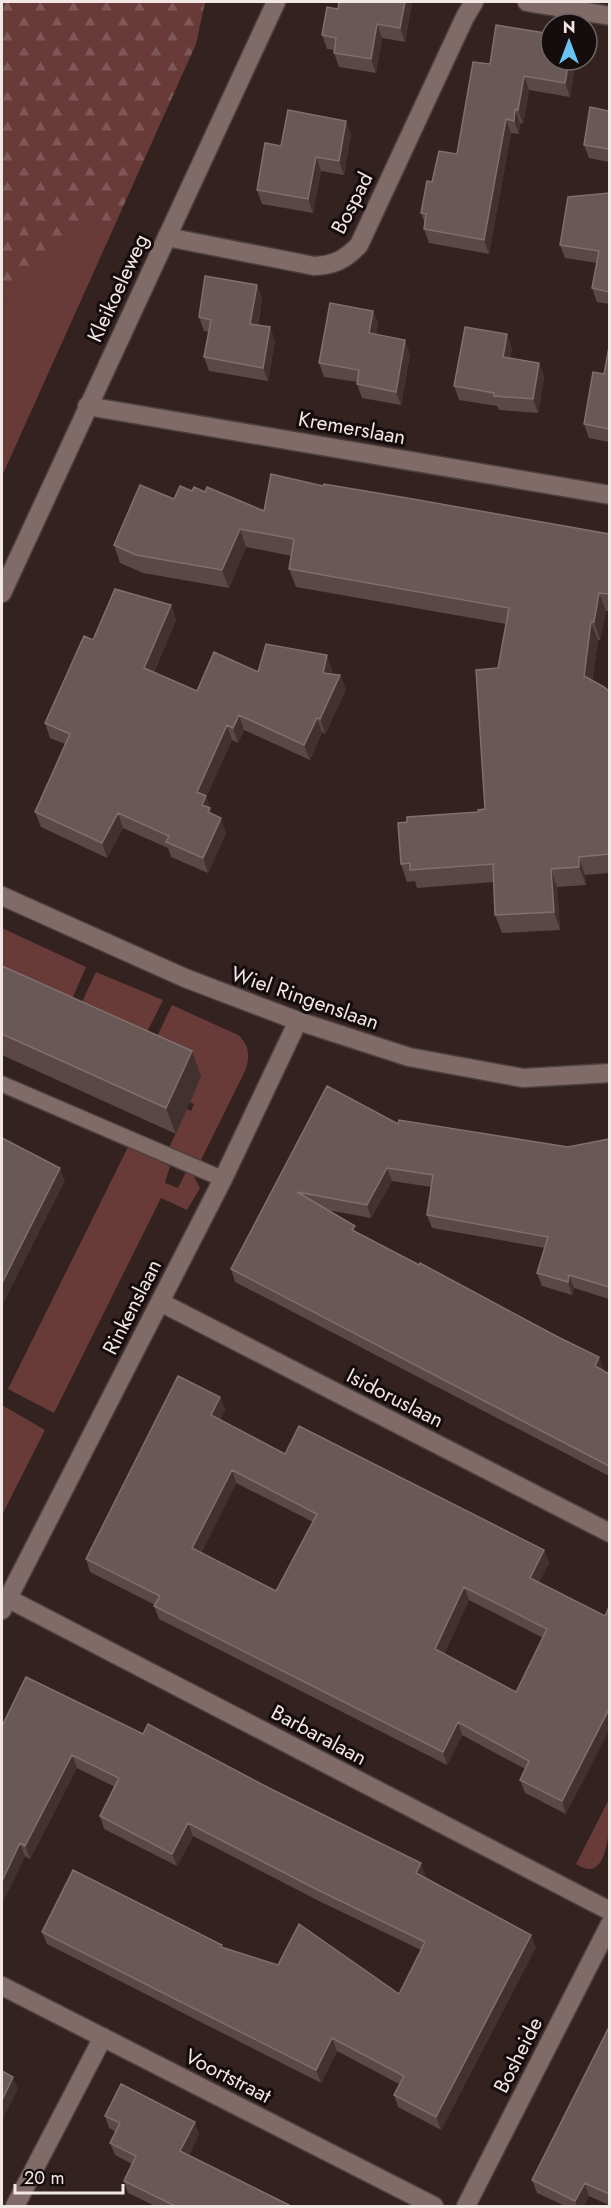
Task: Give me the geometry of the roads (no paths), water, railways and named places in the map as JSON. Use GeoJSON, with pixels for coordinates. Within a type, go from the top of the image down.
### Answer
{"type":"FeatureCollection","features":[{"type":"Feature","properties":{"kind":"street","name":"Kleikoeleweg"},"geometry":{"type":"LineString","coordinates":[[2,593],[276,2]]}},
{"type":"Feature","properties":{"kind":"street","name":"Bospad"},"geometry":{"type":"LineString","coordinates":[[167,237],[314,266],[330,265],[347,258],[359,245],[474,2]]}},
{"type":"Feature","properties":{"kind":"street"},"geometry":{"type":"LineString","coordinates":[[527,2],[609,16]]}},
{"type":"Feature","properties":{"kind":"street","name":"Kremerslaan"},"geometry":{"type":"LineString","coordinates":[[87,406],[609,495]]}},
{"type":"Feature","properties":{"kind":"street","name":"Wiel Ringenslaan"},"geometry":{"type":"LineString","coordinates":[[2,896],[185,978],[298,1022],[409,1057],[523,1078],[609,1073]]}},
{"type":"Feature","properties":{"kind":"street","name":"Rinkenslaan"},"geometry":{"type":"LineString","coordinates":[[4,1604],[223,1179],[298,1022]]}},
{"type":"Feature","properties":{"kind":"street","name":"Isidoruslaan"},"geometry":{"type":"LineString","coordinates":[[160,1302],[609,1533]]}},
{"type":"Feature","properties":{"kind":"street","name":"Barbaralaan"},"geometry":{"type":"LineString","coordinates":[[4,1604],[609,1911]]}},
{"type":"Feature","properties":{"kind":"street","name":"Bosheide"},"geometry":{"type":"LineString","coordinates":[[466,2206],[609,1924]]}},
{"type":"Feature","properties":{"kind":"street","name":"Voortstraat"},"geometry":{"type":"LineString","coordinates":[[2,1986],[434,2206]]}},
{"type":"Feature","properties":{"kind":"street"},"geometry":{"type":"LineString","coordinates":[[15,2206],[103,2037]]}},
{"type":"Feature","properties":{"kind":"lane"},"geometry":{"type":"LineString","coordinates":[[2,1084],[223,1179]]}}]}
